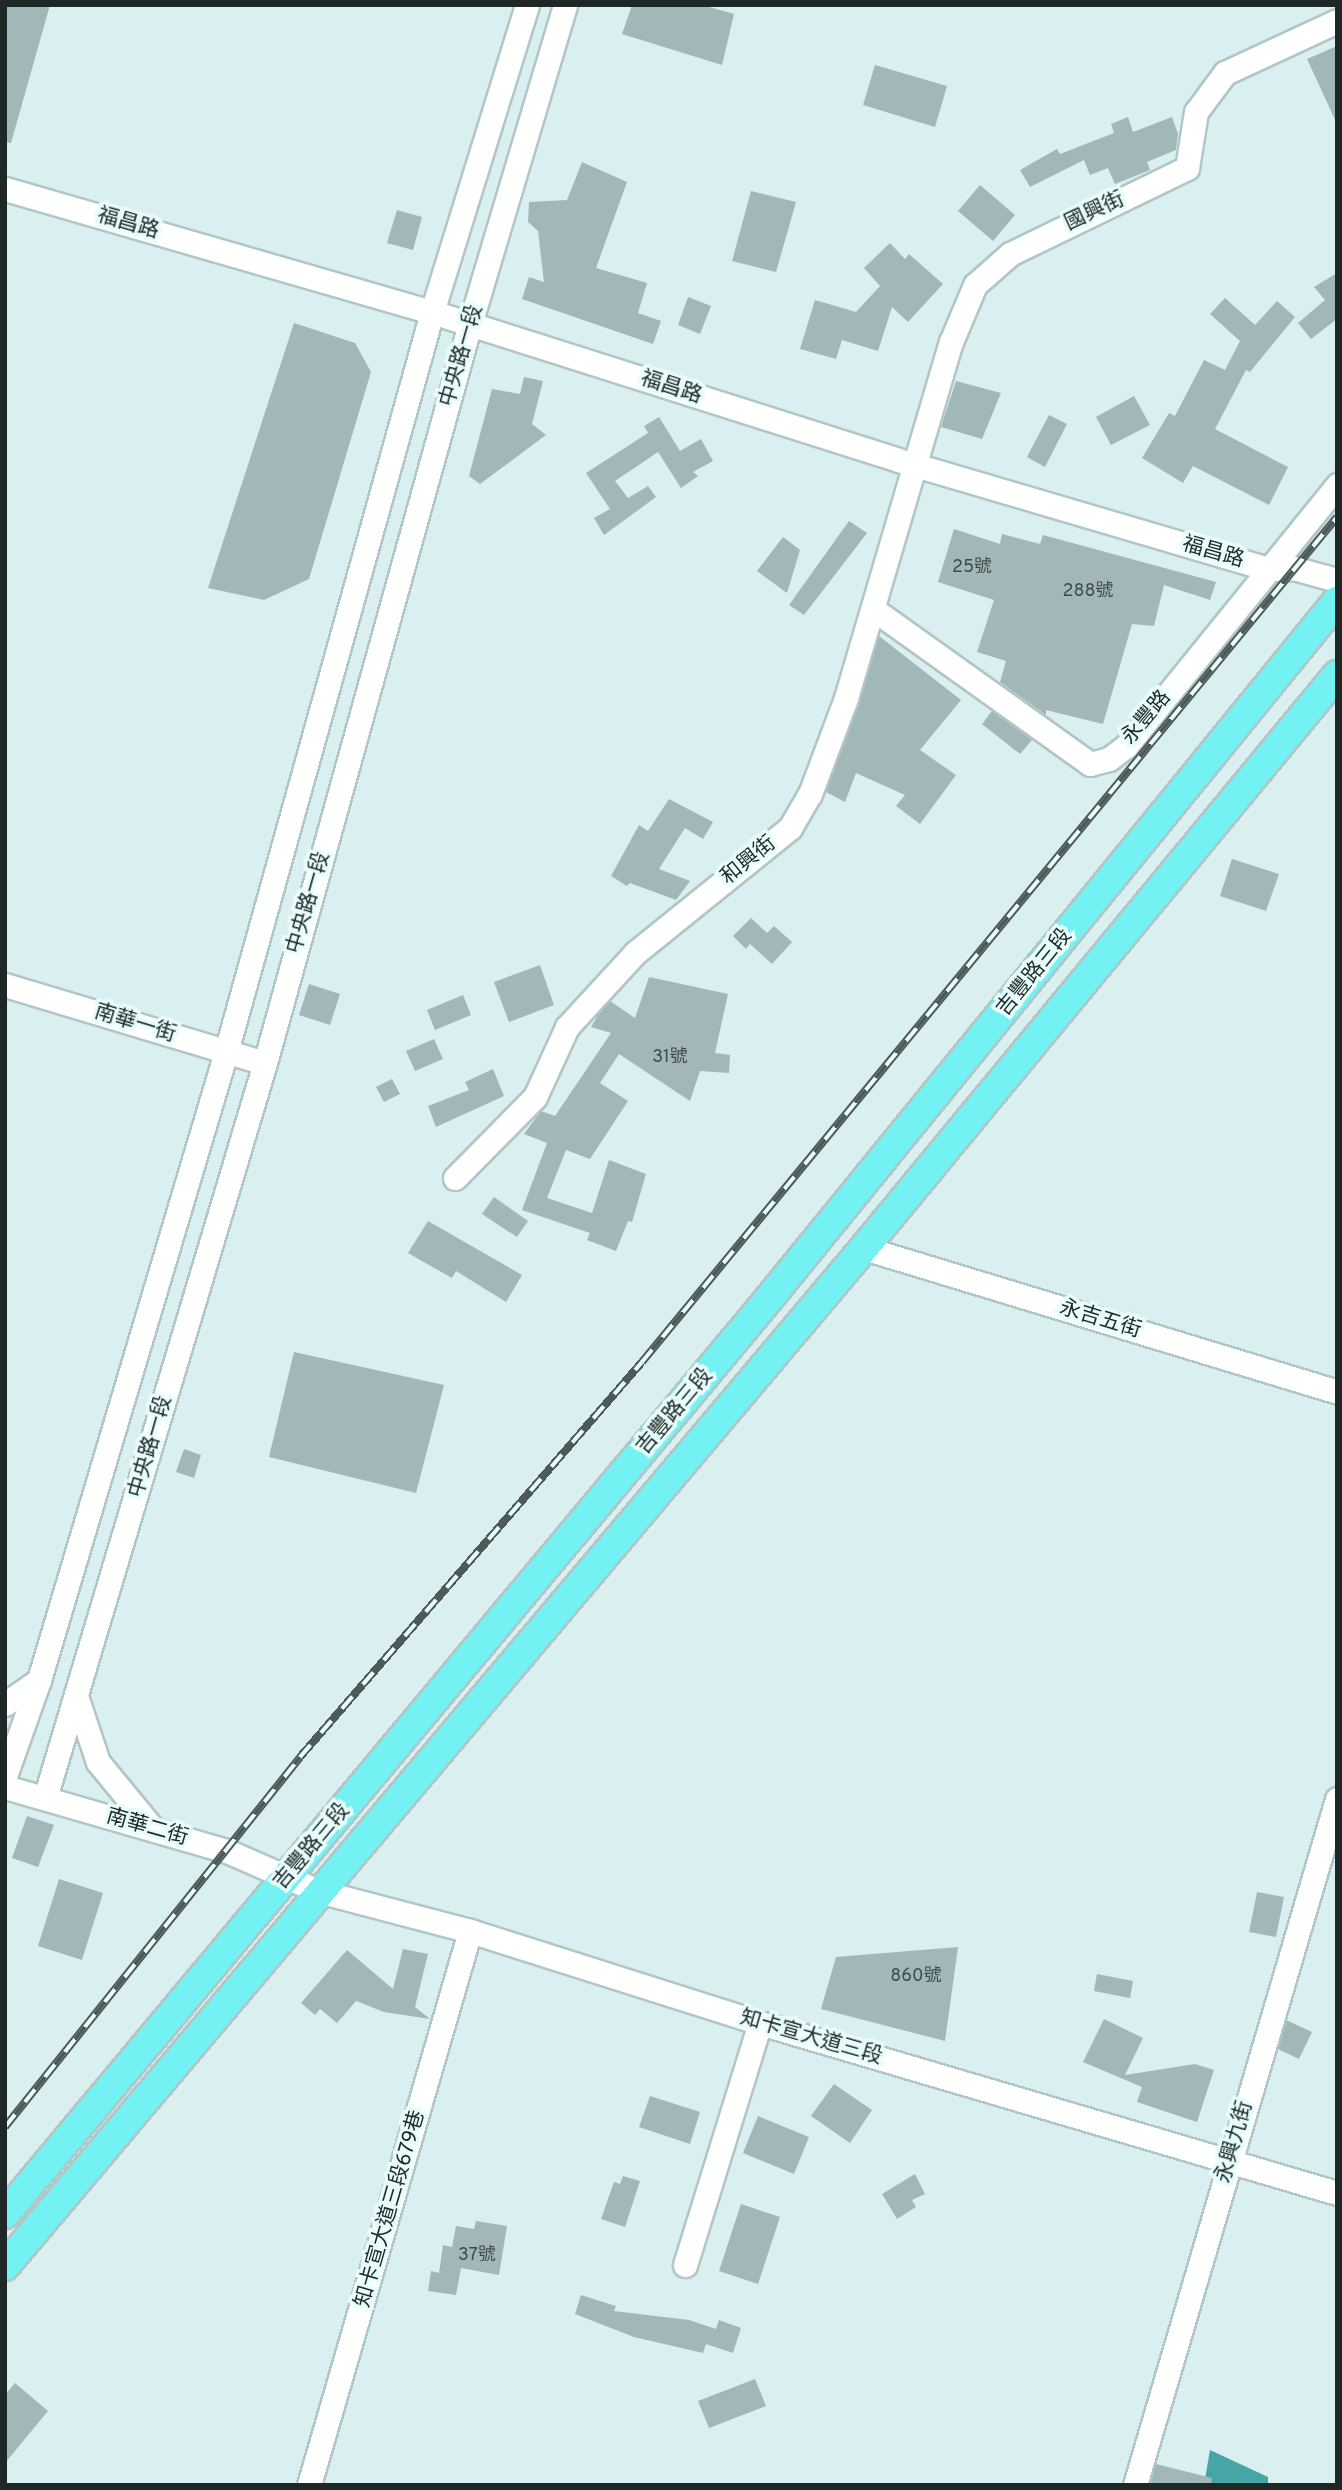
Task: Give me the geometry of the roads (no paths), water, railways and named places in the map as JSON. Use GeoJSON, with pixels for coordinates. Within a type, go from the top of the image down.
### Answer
{"type":"FeatureCollection","features":[{"type":"Feature","properties":{"kind":"main road","name":"吉豐路三段"},"geometry":{"type":"LineString","coordinates":[[5,2214],[767,1301],[1337,601]]}},
{"type":"Feature","properties":{"kind":"main road","name":"吉豐路三段"},"geometry":{"type":"LineString","coordinates":[[5,2266],[318,1891],[864,1248],[1337,675]]}},
{"type":"Feature","properties":{"kind":"street","name":"中央路一段"},"geometry":{"type":"LineString","coordinates":[[5,1776],[39,1679],[226,1052],[432,312],[527,5]]}},
{"type":"Feature","properties":{"kind":"street","name":"中央路一段"},"geometry":{"type":"LineString","coordinates":[[45,1797],[77,1699],[265,1063],[470,324],[565,5]]}},
{"type":"Feature","properties":{"kind":"street","name":"國興街"},"geometry":{"type":"LineString","coordinates":[[917,466],[951,342],[975,285],[1032,242],[1187,168],[1196,112],[1225,72],[1337,20]]}},
{"type":"Feature","properties":{"kind":"street","name":"福昌路"},"geometry":{"type":"LineString","coordinates":[[5,189],[432,312],[917,466],[1269,569],[1293,568],[1337,580]]}},
{"type":"Feature","properties":{"kind":"street","name":"和興街"},"geometry":{"type":"LineString","coordinates":[[455,1178],[535,1097],[567,1027],[635,953],[790,828],[825,763],[917,466]]}},
{"type":"Feature","properties":{"kind":"street","name":"永豐路"},"geometry":{"type":"LineString","coordinates":[[873,609],[1090,764],[1109,759],[1126,746],[1337,485]]}},
{"type":"Feature","properties":{"kind":"street","name":"南華一街"},"geometry":{"type":"LineString","coordinates":[[5,985],[265,1063]]}},
{"type":"Feature","properties":{"kind":"street","name":"永吉五街"},"geometry":{"type":"LineString","coordinates":[[864,1248],[1337,1392]]}},
{"type":"Feature","properties":{"kind":"street"},"geometry":{"type":"LineString","coordinates":[[5,1704],[39,1679]]}},
{"type":"Feature","properties":{"kind":"street"},"geometry":{"type":"LineString","coordinates":[[77,1699],[98,1762],[153,1829]]}},
{"type":"Feature","properties":{"kind":"street","name":"南華二街"},"geometry":{"type":"LineString","coordinates":[[5,1787],[227,1851],[286,1877]]}},
{"type":"Feature","properties":{"kind":"street","name":"永興九街"},"geometry":{"type":"LineString","coordinates":[[1135,2485],[1337,1799]]}},
{"type":"Feature","properties":{"kind":"street","name":"知卡宣大道三段"},"geometry":{"type":"LineString","coordinates":[[286,1877],[318,1891],[470,1931],[760,2023],[1337,2193]]}},
{"type":"Feature","properties":{"kind":"street","name":"知卡宣大道三段679巷"},"geometry":{"type":"LineString","coordinates":[[309,2485],[470,1931]]}},
{"type":"Feature","properties":{"kind":"street"},"geometry":{"type":"LineString","coordinates":[[685,2265],[760,2023]]}},
{"type":"Feature","properties":{"kind":"water"},"geometry":{"type":"Polygon","coordinates":[[[1210,2450],[1268,2477],[1268,2485],[1204,2485],[1210,2450]]]}},
{"type":"Feature","properties":{"kind":"railway"},"geometry":{"type":"LineString","coordinates":[[5,2127],[300,1757],[642,1362],[1337,517]]}}]}
